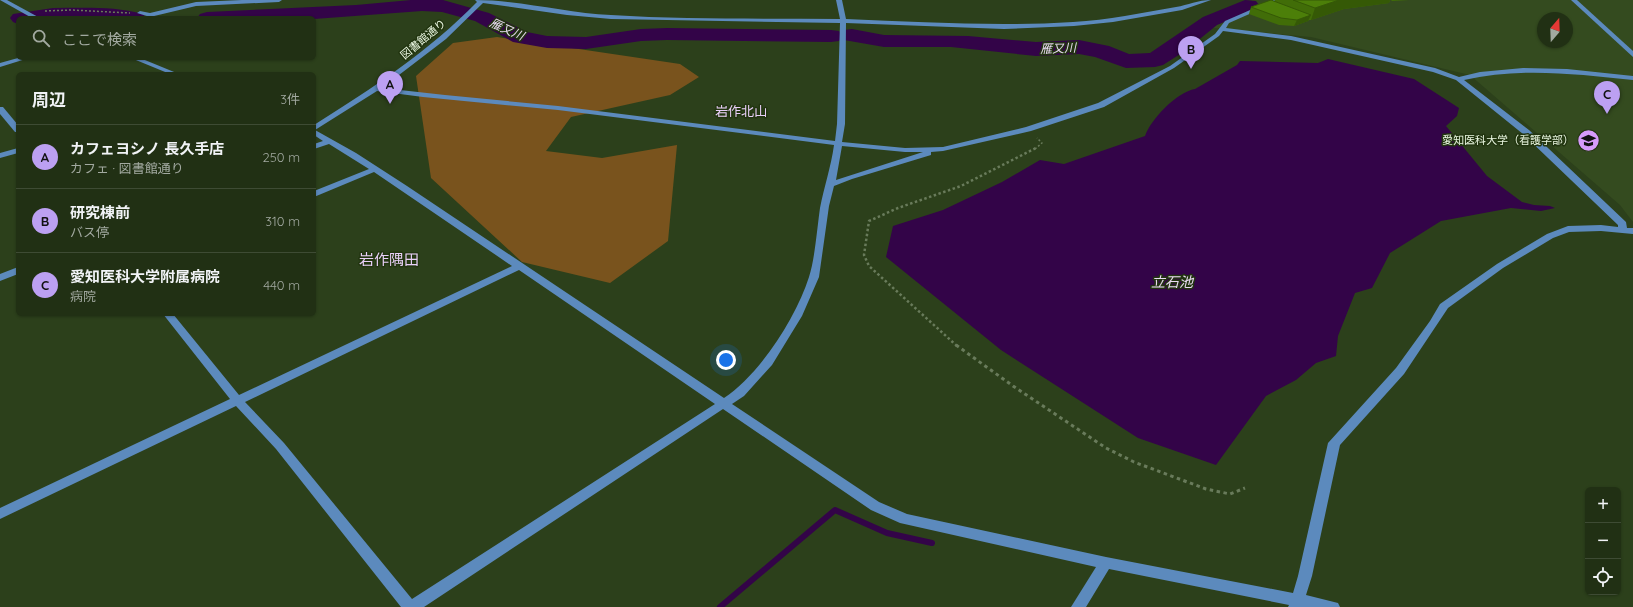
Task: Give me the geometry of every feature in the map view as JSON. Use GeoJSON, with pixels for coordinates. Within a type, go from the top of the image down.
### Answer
{"type":"FeatureCollection","features":[{"type":"Feature","properties":{"kind":"street"},"geometry":{"type":"LineString","coordinates":[[2,0],[32,16]]}},
{"type":"Feature","properties":{"kind":"street"},"geometry":{"type":"LineString","coordinates":[[145,15],[196,4],[280,0]]}},
{"type":"Feature","properties":{"kind":"street"},"geometry":{"type":"LineString","coordinates":[[478,0],[528,6],[568,14],[719,20],[843,21],[1004,27],[1074,24],[1113,20],[1182,8],[1208,0]]}},
{"type":"Feature","properties":{"kind":"street","name":"図書館通り"},"geometry":{"type":"LineString","coordinates":[[316,127],[378,89],[416,61],[464,19],[482,0]]}},
{"type":"Feature","properties":{"kind":"street"},"geometry":{"type":"LineString","coordinates":[[528,6],[536,0]]}},
{"type":"Feature","properties":{"kind":"street"},"geometry":{"type":"LineString","coordinates":[[170,316],[238,401],[280,446],[411,607],[724,404],[740,393],[768,362],[797,316],[814,277],[824,206],[835,166],[841,124],[843,21],[839,0]]}},
{"type":"Feature","properties":{"kind":"street"},"geometry":{"type":"LineString","coordinates":[[830,185],[849,177],[943,149],[1028,129],[1101,105],[1129,92],[1172,67],[1217,35],[1227,22],[1235,17],[1278,0]]}},
{"type":"Feature","properties":{"kind":"street"},"geometry":{"type":"LineString","coordinates":[[1574,0],[1633,55]]}},
{"type":"Feature","properties":{"kind":"street"},"geometry":{"type":"LineString","coordinates":[[1158,6],[1165,11]]}},
{"type":"Feature","properties":{"kind":"street"},"geometry":{"type":"LineString","coordinates":[[1221,29],[1291,38],[1436,70],[1458,79],[1526,132],[1628,230]]}},
{"type":"Feature","properties":{"kind":"street"},"geometry":{"type":"LineString","coordinates":[[0,65],[19,60]]}},
{"type":"Feature","properties":{"kind":"street"},"geometry":{"type":"LineString","coordinates":[[139,60],[171,72]]}},
{"type":"Feature","properties":{"kind":"street"},"geometry":{"type":"LineString","coordinates":[[1458,79],[1475,74],[1504,70],[1582,73],[1633,78]]}},
{"type":"Feature","properties":{"kind":"street"},"geometry":{"type":"LineString","coordinates":[[378,89],[401,93],[649,119],[839,143],[905,150],[943,149]]}},
{"type":"Feature","properties":{"kind":"street"},"geometry":{"type":"LineString","coordinates":[[0,109],[16,128]]}},
{"type":"Feature","properties":{"kind":"street"},"geometry":{"type":"LineString","coordinates":[[316,133],[375,169],[809,463],[875,506],[899,516],[971,534],[1296,604],[1333,607]]}},
{"type":"Feature","properties":{"kind":"street"},"geometry":{"type":"LineString","coordinates":[[316,146],[330,141]]}},
{"type":"Feature","properties":{"kind":"street"},"geometry":{"type":"LineString","coordinates":[[0,156],[16,151]]}},
{"type":"Feature","properties":{"kind":"street"},"geometry":{"type":"LineString","coordinates":[[316,193],[375,169]]}},
{"type":"Feature","properties":{"kind":"street"},"geometry":{"type":"LineString","coordinates":[[1296,604],[1305,576],[1334,443],[1400,371],[1434,323],[1444,306],[1500,266],[1550,236],[1568,229],[1601,228],[1628,230]]}},
{"type":"Feature","properties":{"kind":"street"},"geometry":{"type":"LineString","coordinates":[[0,514],[519,266]]}},
{"type":"Feature","properties":{"kind":"street"},"geometry":{"type":"LineString","coordinates":[[0,278],[16,271]]}},
{"type":"Feature","properties":{"kind":"street"},"geometry":{"type":"LineString","coordinates":[[1078,607],[1106,563]]}},
{"type":"Feature","properties":{"kind":"path"},"geometry":{"type":"LineString","coordinates":[[32,16],[54,11],[145,15]]}},
{"type":"Feature","properties":{"kind":"path"},"geometry":{"type":"LineString","coordinates":[[1028,129],[1042,143],[1036,148],[951,190],[881,214],[869,221],[864,255],[869,266],[957,346],[1012,386],[1106,448],[1134,462],[1206,489],[1230,494],[1245,488]]}},
{"type":"Feature","properties":{"kind":"shaded area","name":"愛知医科大学（看護学部）"},"geometry":{"type":"Polygon","coordinates":[[[1252,0],[1633,0],[1633,222],[1620,205],[1470,75],[1311,37],[1193,26],[1240,3],[1252,0]]]}},
{"type":"Feature","properties":{"kind":"shaded area"},"geometry":{"type":"Polygon","coordinates":[[[497,37],[680,64],[699,77],[670,95],[571,117],[546,151],[602,158],[677,145],[668,241],[610,283],[522,262],[431,178],[416,76],[453,43],[497,37]]]}},
{"type":"Feature","properties":{"kind":"water","name":"立石池"},"geometry":{"type":"Polygon","coordinates":[[[1328,59],[1414,79],[1459,108],[1457,116],[1446,126],[1487,176],[1522,202],[1555,208],[1541,211],[1511,208],[1441,221],[1390,253],[1372,288],[1355,293],[1338,336],[1336,356],[1316,363],[1296,380],[1266,396],[1216,465],[1138,438],[1001,350],[886,257],[893,226],[943,210],[1002,182],[1040,160],[1064,164],[1145,136],[1148,129],[1159,114],[1180,95],[1195,89],[1237,65],[1240,61],[1318,63],[1328,59]]]}},
{"type":"Feature","properties":{"kind":"building"},"geometry":{"type":"Polygon","coordinates":[[[1271,0],[1311,15],[1297,20],[1281,18],[1251,7],[1271,0]]]}},
{"type":"Feature","properties":{"kind":"building"},"geometry":{"type":"Polygon","coordinates":[[[1293,0],[1339,0],[1315,8],[1293,0]]]}},
{"type":"Feature","properties":{"kind":"waterway","name":"雁又川"},"geometry":{"type":"LineString","coordinates":[[250,16],[356,11],[422,5],[443,6],[482,17],[521,37],[547,42],[586,43],[641,35],[667,34],[831,36]]}},
{"type":"Feature","properties":{"kind":"waterway","name":"雁又川"},"geometry":{"type":"LineString","coordinates":[[852,35],[884,41],[951,41],[1036,49],[1079,47],[1101,51],[1126,61],[1155,60],[1177,46],[1210,21],[1249,5]]}},
{"type":"Feature","properties":{"kind":"waterway","name":"雁又川"},"geometry":{"type":"LineString","coordinates":[[36,16],[53,14],[116,16]]}},
{"type":"Feature","properties":{"kind":"waterway"},"geometry":{"type":"LineString","coordinates":[[720,607],[835,510],[887,533],[932,543]]}},
{"type":"Feature","properties":{"kind":"place","name":"研究棟前"},"geometry":{"type":"Point","coordinates":[1191,69]}},
{"type":"Feature","properties":{"kind":"place","name":"カフェヨシノ 長久手店"},"geometry":{"type":"Point","coordinates":[390,104]}},
{"type":"Feature","properties":{"kind":"place","name":"愛知医科大学附属病院"},"geometry":{"type":"Point","coordinates":[1607,114]}},
{"type":"Feature","properties":{"kind":"place","name":"愛知医科大学（看護学部）"},"geometry":{"type":"Point","coordinates":[1589,140]}},
{"type":"Feature","properties":{"kind":"district","name":"岩作北山"},"geometry":{"type":"Point","coordinates":[741,111]}},
{"type":"Feature","properties":{"kind":"district","name":"岩作隅田"},"geometry":{"type":"Point","coordinates":[389,259]}}]}
